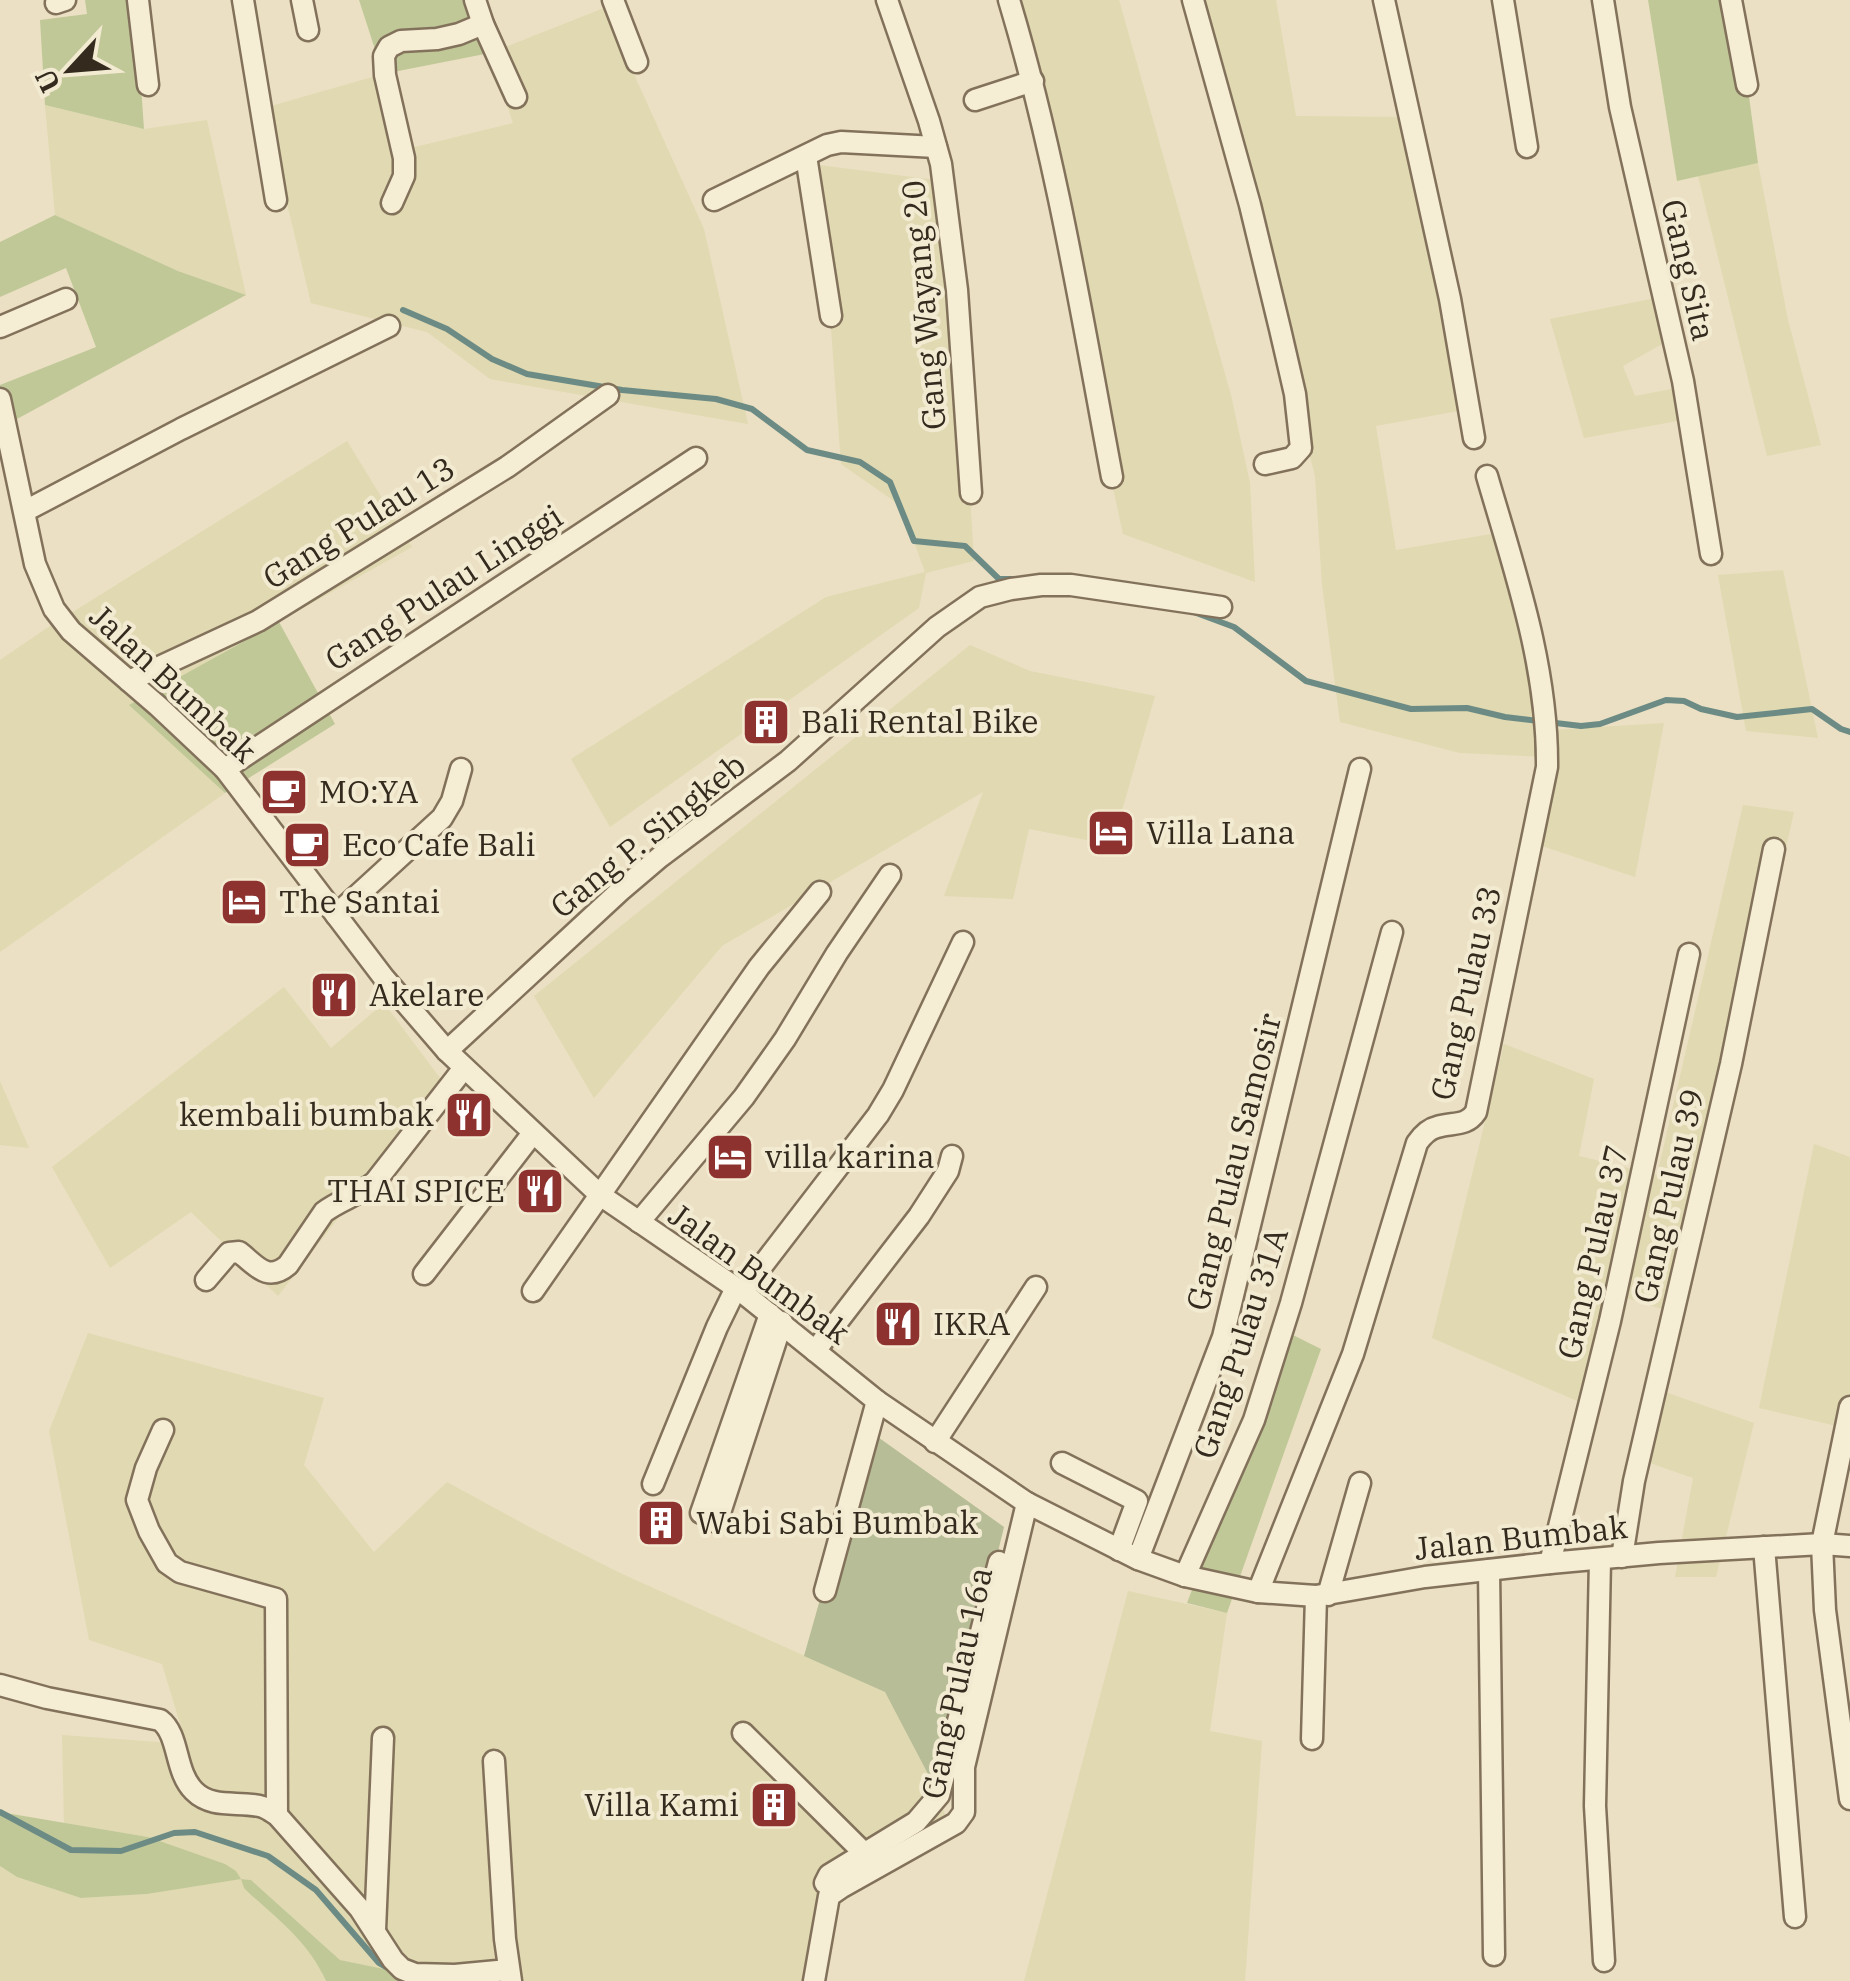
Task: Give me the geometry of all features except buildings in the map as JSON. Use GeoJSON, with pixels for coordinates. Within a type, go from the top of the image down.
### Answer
{"type":"FeatureCollection","features":[{"type":"Feature","properties":{"kind":"street"},"geometry":{"type":"LineString","coordinates":[[138,0],[148,85]]}},
{"type":"Feature","properties":{"kind":"street"},"geometry":{"type":"LineString","coordinates":[[243,0],[276,200]]}},
{"type":"Feature","properties":{"kind":"street"},"geometry":{"type":"LineString","coordinates":[[302,0],[308,30]]}},
{"type":"Feature","properties":{"kind":"street"},"geometry":{"type":"LineString","coordinates":[[475,0],[516,98]]}},
{"type":"Feature","properties":{"kind":"street"},"geometry":{"type":"LineString","coordinates":[[612,0],[636,62]]}},
{"type":"Feature","properties":{"kind":"street","name":"Gang Wayang 20"},"geometry":{"type":"LineString","coordinates":[[887,0],[936,146],[948,210],[971,494]]}},
{"type":"Feature","properties":{"kind":"street"},"geometry":{"type":"LineString","coordinates":[[1009,0],[1060,195],[1112,477]]}},
{"type":"Feature","properties":{"kind":"street"},"geometry":{"type":"LineString","coordinates":[[1193,0],[1250,204],[1295,394],[1301,448],[1292,458],[1264,464]]}},
{"type":"Feature","properties":{"kind":"street"},"geometry":{"type":"LineString","coordinates":[[1384,0],[1450,299],[1474,438]]}},
{"type":"Feature","properties":{"kind":"street"},"geometry":{"type":"LineString","coordinates":[[1502,0],[1527,146]]}},
{"type":"Feature","properties":{"kind":"street","name":"Gang Sita"},"geometry":{"type":"LineString","coordinates":[[1603,0],[1620,106],[1683,381],[1712,554]]}},
{"type":"Feature","properties":{"kind":"street"},"geometry":{"type":"LineString","coordinates":[[1731,0],[1747,85]]}},
{"type":"Feature","properties":{"kind":"street"},"geometry":{"type":"LineString","coordinates":[[392,203],[404,176],[404,158],[384,56],[401,41],[448,37],[483,24]]}},
{"type":"Feature","properties":{"kind":"street"},"geometry":{"type":"LineString","coordinates":[[975,100],[1033,81]]}},
{"type":"Feature","properties":{"kind":"street"},"geometry":{"type":"LineString","coordinates":[[714,200],[826,145],[841,142],[936,146]]}},
{"type":"Feature","properties":{"kind":"street"},"geometry":{"type":"LineString","coordinates":[[806,156],[831,316]]}},
{"type":"Feature","properties":{"kind":"street"},"geometry":{"type":"LineString","coordinates":[[0,327],[66,299]]}},
{"type":"Feature","properties":{"kind":"street"},"geometry":{"type":"LineString","coordinates":[[25,511],[389,326]]}},
{"type":"Feature","properties":{"kind":"street","name":"Gang Pulau 13"},"geometry":{"type":"LineString","coordinates":[[129,680],[286,604],[507,466],[608,395]]}},
{"type":"Feature","properties":{"kind":"street","name":"Jalan Bumbak"},"geometry":{"type":"LineString","coordinates":[[0,399],[36,564],[54,609],[71,631],[225,768],[384,978],[447,1051],[600,1195],[739,1290],[878,1401],[1022,1500],[1128,1555],[1185,1576],[1258,1592],[1322,1596],[1425,1578],[1550,1563],[1764,1547],[1850,1546]]}},
{"type":"Feature","properties":{"kind":"street","name":"Gang Pulau Linggi"},"geometry":{"type":"LineString","coordinates":[[225,768],[696,458]]}},
{"type":"Feature","properties":{"kind":"street","name":"Gang Pulau 33"},"geometry":{"type":"LineString","coordinates":[[1258,1592],[1353,1354],[1417,1143],[1436,1127],[1464,1122],[1476,1112],[1547,768],[1546,714],[1536,653],[1487,476]]}},
{"type":"Feature","properties":{"kind":"street","name":"Gang P. Singkeb"},"geometry":{"type":"LineString","coordinates":[[447,1051],[620,891],[788,762],[937,627],[980,597],[1041,585],[1071,585],[1221,606]]}},
{"type":"Feature","properties":{"kind":"street"},"geometry":{"type":"LineString","coordinates":[[336,915],[442,818],[462,770]]}},
{"type":"Feature","properties":{"kind":"street","name":"Gang Pulau Samosir"},"geometry":{"type":"LineString","coordinates":[[1128,1555],[1223,1337],[1360,770]]}},
{"type":"Feature","properties":{"kind":"street","name":"Gang Pulau 39"},"geometry":{"type":"LineString","coordinates":[[1622,1557],[1634,1481],[1726,1083],[1774,849]]}},
{"type":"Feature","properties":{"kind":"street"},"geometry":{"type":"LineString","coordinates":[[639,1222],[754,1083],[890,875]]}},
{"type":"Feature","properties":{"kind":"street"},"geometry":{"type":"LineString","coordinates":[[533,1291],[759,967],[820,892]]}},
{"type":"Feature","properties":{"kind":"street","name":"Gang Pulau 31A"},"geometry":{"type":"LineString","coordinates":[[1185,1576],[1254,1420],[1291,1303],[1392,932]]}},
{"type":"Feature","properties":{"kind":"street"},"geometry":{"type":"LineString","coordinates":[[654,1484],[717,1326],[739,1290],[878,1116],[964,942]]}},
{"type":"Feature","properties":{"kind":"street","name":"Gang Pulau 37"},"geometry":{"type":"LineString","coordinates":[[1550,1563],[1610,1321],[1690,954]]}},
{"type":"Feature","properties":{"kind":"street"},"geometry":{"type":"LineString","coordinates":[[206,1280],[234,1251],[265,1272],[280,1272],[324,1212],[375,1182],[464,1068]]}},
{"type":"Feature","properties":{"kind":"street"},"geometry":{"type":"LineString","coordinates":[[424,1274],[533,1133]]}},
{"type":"Feature","properties":{"kind":"street"},"geometry":{"type":"LineString","coordinates":[[815,1351],[919,1216],[948,1171],[952,1156]]}},
{"type":"Feature","properties":{"kind":"street"},"geometry":{"type":"LineString","coordinates":[[936,1442],[1036,1287]]}},
{"type":"Feature","properties":{"kind":"street"},"geometry":{"type":"LineString","coordinates":[[709,1517],[776,1318]]}},
{"type":"Feature","properties":{"kind":"street"},"geometry":{"type":"LineString","coordinates":[[825,1591],[878,1401]]}},
{"type":"Feature","properties":{"kind":"street"},"geometry":{"type":"LineString","coordinates":[[1850,1407],[1822,1544],[1825,1610],[1850,1799]]}},
{"type":"Feature","properties":{"kind":"street"},"geometry":{"type":"LineString","coordinates":[[163,1430],[137,1500],[167,1563],[180,1572],[276,1599],[277,1815]]}},
{"type":"Feature","properties":{"kind":"street"},"geometry":{"type":"LineString","coordinates":[[1062,1463],[1137,1500],[1128,1555]]}},
{"type":"Feature","properties":{"kind":"street"},"geometry":{"type":"LineString","coordinates":[[1312,1739],[1322,1596],[1360,1483]]}},
{"type":"Feature","properties":{"kind":"street"},"geometry":{"type":"LineString","coordinates":[[825,1883],[829,1875],[916,1822],[939,1795],[1022,1500]]}},
{"type":"Feature","properties":{"kind":"street","name":"Gang Pulau 16a"},"geometry":{"type":"LineString","coordinates":[[814,1981],[829,1896],[956,1822],[964,1812],[964,1767],[1022,1500]]}},
{"type":"Feature","properties":{"kind":"street"},"geometry":{"type":"LineString","coordinates":[[1764,1547],[1795,1917]]}},
{"type":"Feature","properties":{"kind":"street"},"geometry":{"type":"LineString","coordinates":[[1600,1560],[1594,1806],[1604,1961]]}},
{"type":"Feature","properties":{"kind":"street"},"geometry":{"type":"LineString","coordinates":[[1489,1570],[1494,1955]]}},
{"type":"Feature","properties":{"kind":"street"},"geometry":{"type":"LineString","coordinates":[[0,1685],[160,1720],[170,1733],[186,1782],[195,1792],[205,1800],[263,1807],[277,1815],[334,1878],[393,1960],[402,1969],[416,1974],[510,1976],[494,1761]]}},
{"type":"Feature","properties":{"kind":"street"},"geometry":{"type":"LineString","coordinates":[[743,1733],[864,1853]]}},
{"type":"Feature","properties":{"kind":"street"},"geometry":{"type":"LineString","coordinates":[[375,1930],[384,1738]]}},
{"type":"Feature","properties":{"kind":"shaded area"},"geometry":{"type":"Polygon","coordinates":[[[1007,0],[1119,0],[1231,395],[1250,483],[1255,582],[1123,534],[1007,0]]]}},
{"type":"Feature","properties":{"kind":"shaded area"},"geometry":{"type":"Polygon","coordinates":[[[1195,0],[1276,0],[1296,116],[1406,117],[1480,407],[1376,426],[1396,550],[1503,532],[1552,730],[1664,723],[1635,877],[1539,845],[1548,757],[1460,753],[1340,722],[1322,585],[1315,476],[1195,0]]]}},
{"type":"Feature","properties":{"kind":"shaded area"},"geometry":{"type":"Polygon","coordinates":[[[604,8],[704,229],[748,424],[490,379],[427,332],[311,303],[264,108],[383,74],[407,149],[513,123],[490,53],[604,8]]]}},
{"type":"Feature","properties":{"kind":"shaded area"},"geometry":{"type":"Polygon","coordinates":[[[45,105],[144,129],[207,120],[246,295],[178,271],[55,215],[45,105]]]}},
{"type":"Feature","properties":{"kind":"shaded area"},"geometry":{"type":"Polygon","coordinates":[[[1758,163],[1788,320],[1821,445],[1767,456],[1698,176],[1758,163]]]}},
{"type":"Feature","properties":{"kind":"shaded area"},"geometry":{"type":"Polygon","coordinates":[[[819,165],[951,182],[974,561],[926,573],[919,608],[610,827],[571,759],[826,597],[925,572],[901,506],[841,464],[819,165]]]}},
{"type":"Feature","properties":{"kind":"shaded area"},"geometry":{"type":"Polygon","coordinates":[[[1661,297],[1671,339],[1623,366],[1635,396],[1687,386],[1694,418],[1584,438],[1550,319],[1661,297]]]}},
{"type":"Feature","properties":{"kind":"shaded area"},"geometry":{"type":"Polygon","coordinates":[[[347,441],[412,547],[130,705],[225,793],[0,952],[0,660],[347,441]]]}},
{"type":"Feature","properties":{"kind":"shaded area"},"geometry":{"type":"Polygon","coordinates":[[[1783,570],[1818,738],[1746,731],[1718,575],[1783,570]]]}},
{"type":"Feature","properties":{"kind":"shaded area"},"geometry":{"type":"Polygon","coordinates":[[[970,645],[1030,671],[1155,696],[1112,845],[1029,829],[1013,899],[944,896],[983,792],[722,946],[594,1098],[534,996],[970,645]]]}},
{"type":"Feature","properties":{"kind":"shaded area"},"geometry":{"type":"Polygon","coordinates":[[[1743,805],[1794,812],[1679,1314],[1626,1298],[1598,1410],[1432,1338],[1504,1044],[1594,1079],[1579,1156],[1657,1175],[1743,805]]]}},
{"type":"Feature","properties":{"kind":"shaded area"},"geometry":{"type":"Polygon","coordinates":[[[284,987],[331,1048],[384,1003],[443,1082],[278,1296],[191,1212],[110,1268],[52,1167],[284,987]]]}},
{"type":"Feature","properties":{"kind":"shaded area"},"geometry":{"type":"Polygon","coordinates":[[[0,1081],[29,1148],[0,1145],[0,1081]]]}},
{"type":"Feature","properties":{"kind":"shaded area"},"geometry":{"type":"Polygon","coordinates":[[[1814,1144],[1850,1157],[1850,1429],[1759,1408],[1814,1144]]]}},
{"type":"Feature","properties":{"kind":"shaded area"},"geometry":{"type":"Polygon","coordinates":[[[88,1333],[324,1398],[304,1465],[374,1552],[447,1482],[620,1573],[885,1692],[939,1795],[952,1838],[913,1856],[826,1910],[821,1981],[420,1978],[340,1960],[251,1880],[242,1879],[250,1894],[299,1937],[326,1981],[0,1981],[0,1866],[17,1877],[81,1898],[147,1894],[240,1878],[148,1837],[64,1823],[62,1735],[186,1744],[162,1664],[89,1640],[49,1431],[88,1333]]]}},
{"type":"Feature","properties":{"kind":"shaded area"},"geometry":{"type":"Polygon","coordinates":[[[1665,1392],[1754,1423],[1716,1577],[1675,1577],[1693,1478],[1650,1463],[1665,1392]]]}},
{"type":"Feature","properties":{"kind":"shaded area"},"geometry":{"type":"Polygon","coordinates":[[[1128,1591],[1227,1613],[1210,1731],[1262,1741],[1245,1981],[1024,1981],[1128,1591]]]}},
{"type":"Feature","properties":{"kind":"green space"},"geometry":{"type":"Polygon","coordinates":[[[85,0],[135,0],[144,129],[45,105],[40,20],[87,14],[85,0]]]}},
{"type":"Feature","properties":{"kind":"green space"},"geometry":{"type":"Polygon","coordinates":[[[359,0],[469,0],[490,53],[383,74],[359,0]]]}},
{"type":"Feature","properties":{"kind":"green space"},"geometry":{"type":"Polygon","coordinates":[[[1648,0],[1736,0],[1758,163],[1677,181],[1648,0]]]}},
{"type":"Feature","properties":{"kind":"green space"},"geometry":{"type":"Polygon","coordinates":[[[55,215],[178,271],[246,295],[4,426],[0,385],[96,347],[66,268],[0,297],[0,242],[55,215]]]}},
{"type":"Feature","properties":{"kind":"green space"},"geometry":{"type":"Polygon","coordinates":[[[279,622],[335,724],[225,793],[129,705],[279,622]]]}},
{"type":"Feature","properties":{"kind":"green space"},"geometry":{"type":"Polygon","coordinates":[[[1289,1333],[1321,1349],[1227,1613],[1187,1603],[1289,1333]]]}},
{"type":"Feature","properties":{"kind":"green space"},"geometry":{"type":"Polygon","coordinates":[[[868,1430],[1004,1527],[939,1795],[885,1692],[804,1656],[868,1430]]]}},
{"type":"Feature","properties":{"kind":"green space"},"geometry":{"type":"Polygon","coordinates":[[[0,1812],[148,1837],[225,1864],[241,1879],[147,1894],[81,1898],[17,1877],[0,1866],[0,1812]]]}},
{"type":"Feature","properties":{"kind":"green space"},"geometry":{"type":"Polygon","coordinates":[[[241,1879],[251,1880],[340,1960],[442,1981],[326,1981],[302,1944],[244,1888],[241,1879]]]}},
{"type":"Feature","properties":{"kind":"waterway"},"geometry":{"type":"LineString","coordinates":[[403,310],[447,329],[492,359],[527,374],[622,390],[716,399],[752,409],[807,450],[860,462],[890,482],[914,541],[965,546],[999,579],[1012,579]]}},
{"type":"Feature","properties":{"kind":"waterway"},"geometry":{"type":"LineString","coordinates":[[1191,611],[1234,627],[1306,681],[1411,709],[1467,708],[1581,726],[1600,724],[1666,700],[1684,701],[1737,717],[1812,709],[1850,732]]}},
{"type":"Feature","properties":{"kind":"waterway"},"geometry":{"type":"LineString","coordinates":[[0,1812],[71,1850],[121,1851],[174,1833],[195,1832],[268,1856],[316,1890],[379,1963],[391,1970]]}},
{"type":"Feature","properties":{"kind":"place","name":"Bali Rental Bike"},"geometry":{"type":"Point","coordinates":[766,722]}},
{"type":"Feature","properties":{"kind":"place","name":"MO:YA"},"geometry":{"type":"Point","coordinates":[284,792]}},
{"type":"Feature","properties":{"kind":"place","name":"Villa Lana"},"geometry":{"type":"Point","coordinates":[1111,833]}},
{"type":"Feature","properties":{"kind":"place","name":"Eco Cafe Bali"},"geometry":{"type":"Point","coordinates":[307,845]}},
{"type":"Feature","properties":{"kind":"place","name":"The Santai"},"geometry":{"type":"Point","coordinates":[244,902]}},
{"type":"Feature","properties":{"kind":"place","name":"Akelare"},"geometry":{"type":"Point","coordinates":[334,995]}},
{"type":"Feature","properties":{"kind":"place","name":"kembali bumbak"},"geometry":{"type":"Point","coordinates":[469,1115]}},
{"type":"Feature","properties":{"kind":"place","name":"villa karina"},"geometry":{"type":"Point","coordinates":[730,1157]}},
{"type":"Feature","properties":{"kind":"place","name":"THAI SPICE"},"geometry":{"type":"Point","coordinates":[540,1191]}},
{"type":"Feature","properties":{"kind":"place","name":"IKRA"},"geometry":{"type":"Point","coordinates":[898,1324]}},
{"type":"Feature","properties":{"kind":"place","name":"Wabi Sabi Bumbak"},"geometry":{"type":"Point","coordinates":[661,1523]}},
{"type":"Feature","properties":{"kind":"place","name":"Villa Kami"},"geometry":{"type":"Point","coordinates":[774,1805]}}]}
